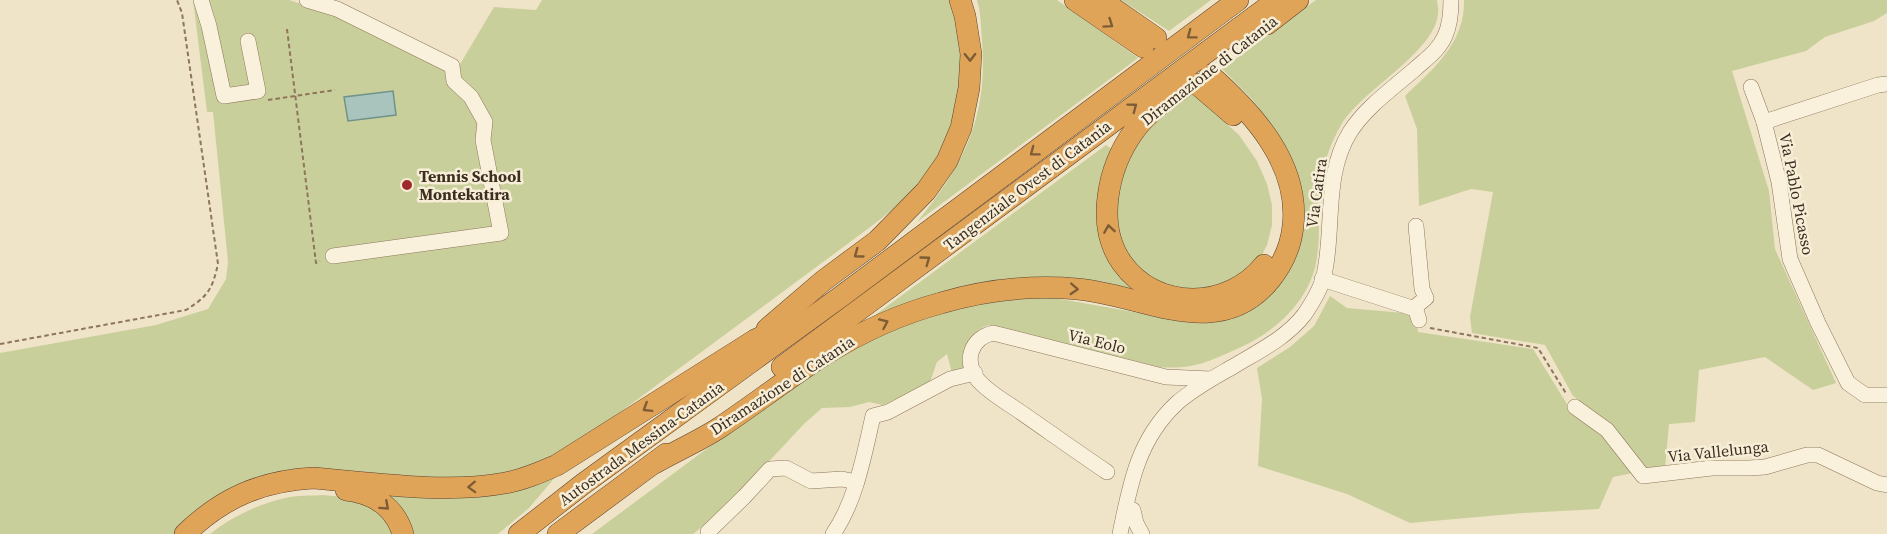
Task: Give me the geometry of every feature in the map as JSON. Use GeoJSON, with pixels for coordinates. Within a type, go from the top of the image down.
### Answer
{"type":"FeatureCollection","features":[{"type":"Feature","properties":{"kind":"highway"},"geometry":{"type":"LineString","coordinates":[[185,534],[210,512],[227,501],[259,487],[293,479],[313,478],[443,488],[477,487],[525,478],[557,465],[760,346],[823,281],[877,241],[926,191],[947,161],[961,128],[969,88],[971,54],[960,0]]}},
{"type":"Feature","properties":{"kind":"highway"},"geometry":{"type":"LineString","coordinates":[[1075,0],[1149,43],[1101,0]]}},
{"type":"Feature","properties":{"kind":"highway","name":"Tangenziale Ovest di Catania"},"geometry":{"type":"LineString","coordinates":[[760,346],[843,295],[1238,0]]}},
{"type":"Feature","properties":{"kind":"highway","name":"Tangenziale Ovest di Catania"},"geometry":{"type":"LineString","coordinates":[[778,370],[1277,0]]}},
{"type":"Feature","properties":{"kind":"highway","name":"Diramazione di Catania"},"geometry":{"type":"LineString","coordinates":[[655,463],[718,429],[797,373],[863,332],[943,302],[1010,290],[1077,289],[1104,292],[1168,309],[1202,313],[1229,308],[1253,296],[1273,276],[1288,250],[1294,224],[1292,195],[1283,165],[1266,134],[1244,106],[1204,80],[1255,141],[1271,170],[1280,209],[1280,222],[1275,244],[1264,265],[1255,276],[1233,290],[1221,296],[1195,299],[1169,295],[1144,283],[1123,264],[1116,253],[1108,229],[1110,186],[1119,157],[1135,129],[1147,116],[1298,0]]}},
{"type":"Feature","properties":{"kind":"highway","name":"Autostrada Messina-Catania"},"geometry":{"type":"LineString","coordinates":[[519,534],[760,346]]}},
{"type":"Feature","properties":{"kind":"highway","name":"Autostrada Messina-Catania"},"geometry":{"type":"LineString","coordinates":[[558,534],[778,370]]}},
{"type":"Feature","properties":{"kind":"highway"},"geometry":{"type":"LineString","coordinates":[[577,534],[625,485]]}},
{"type":"Feature","properties":{"kind":"highway"},"geometry":{"type":"LineString","coordinates":[[197,534],[215,518],[261,494],[286,488],[313,486],[368,494],[390,509],[403,534]]}},
{"type":"Feature","properties":{"kind":"street"},"geometry":{"type":"LineString","coordinates":[[201,0],[209,26],[221,102],[258,91],[248,41]]}},
{"type":"Feature","properties":{"kind":"street"},"geometry":{"type":"LineString","coordinates":[[307,0],[337,9],[452,66],[454,81],[471,97],[485,122],[483,140],[501,233],[333,256]]}},
{"type":"Feature","properties":{"kind":"street","name":"Via Catira"},"geometry":{"type":"LineString","coordinates":[[1210,379],[1287,333],[1304,315],[1316,295],[1325,271],[1332,189],[1337,161],[1348,134],[1364,113],[1433,54],[1445,36],[1450,20],[1451,0]]}},
{"type":"Feature","properties":{"kind":"street","name":"Via Pablo Picasso"},"geometry":{"type":"LineString","coordinates":[[1887,84],[1764,122],[1779,182],[1790,259],[1818,323],[1848,383],[1865,395],[1887,396]]}},
{"type":"Feature","properties":{"kind":"street"},"geometry":{"type":"LineString","coordinates":[[1751,87],[1764,122]]}},
{"type":"Feature","properties":{"kind":"street"},"geometry":{"type":"LineString","coordinates":[[1322,279],[1412,308],[1417,313],[1426,298],[1422,290],[1416,226]]}},
{"type":"Feature","properties":{"kind":"street","name":"Via Eolo"},"geometry":{"type":"LineString","coordinates":[[976,376],[971,367],[971,353],[977,340],[993,333],[1166,377],[1210,379]]}},
{"type":"Feature","properties":{"kind":"street"},"geometry":{"type":"LineString","coordinates":[[833,534],[842,522],[856,482],[873,416],[888,412],[950,379],[976,376],[998,396],[1107,472]]}},
{"type":"Feature","properties":{"kind":"street"},"geometry":{"type":"LineString","coordinates":[[1129,534],[1144,470],[1156,443],[1210,379]]}},
{"type":"Feature","properties":{"kind":"street"},"geometry":{"type":"LineString","coordinates":[[1120,534],[1136,465],[1148,438],[1178,402],[1210,379]]}},
{"type":"Feature","properties":{"kind":"street","name":"Via Vallelunga"},"geometry":{"type":"LineString","coordinates":[[1575,407],[1606,430],[1643,476],[1712,468],[1765,466],[1807,455],[1818,456],[1877,483],[1887,485]]}},
{"type":"Feature","properties":{"kind":"street"},"geometry":{"type":"LineString","coordinates":[[708,532],[770,468],[786,468],[811,481],[842,479],[856,482]]}},
{"type":"Feature","properties":{"kind":"street"},"geometry":{"type":"LineString","coordinates":[[1133,510],[1142,534]]}},
{"type":"Feature","properties":{"kind":"path"},"geometry":{"type":"LineString","coordinates":[[0,344],[186,310],[203,299],[214,280],[218,264],[182,13],[177,0]]}},
{"type":"Feature","properties":{"kind":"path"},"geometry":{"type":"LineString","coordinates":[[287,29],[316,263]]}},
{"type":"Feature","properties":{"kind":"path"},"geometry":{"type":"LineString","coordinates":[[294,95],[335,90]]}},
{"type":"Feature","properties":{"kind":"path"},"geometry":{"type":"LineString","coordinates":[[1417,313],[1429,328],[1538,348],[1575,407]]}},
{"type":"Feature","properties":{"kind":"green space"},"geometry":{"type":"Polygon","coordinates":[[[193,0],[289,0],[335,15],[459,66],[494,7],[536,10],[542,0],[950,0],[958,26],[962,69],[953,119],[940,151],[923,178],[893,209],[573,447],[520,473],[466,480],[310,470],[175,534],[0,534],[0,353],[156,325],[208,309],[226,279],[228,262],[213,112],[207,112],[193,0]]]}},
{"type":"Feature","properties":{"kind":"green space"},"geometry":{"type":"Polygon","coordinates":[[[977,0],[1057,0],[1138,58],[917,222],[934,201],[960,160],[976,117],[983,69],[981,20],[977,0]]]}},
{"type":"Feature","properties":{"kind":"green space"},"geometry":{"type":"Polygon","coordinates":[[[1121,0],[1211,0],[1169,31],[1121,0]]]}},
{"type":"Feature","properties":{"kind":"green space"},"geometry":{"type":"Polygon","coordinates":[[[1316,0],[1437,0],[1438,12],[1434,28],[1424,43],[1351,111],[1341,125],[1326,158],[1321,180],[1318,248],[1314,272],[1308,286],[1291,311],[1267,332],[1211,360],[1192,366],[1171,368],[989,325],[981,328],[972,337],[967,349],[964,370],[952,373],[947,354],[937,362],[930,382],[883,405],[869,402],[850,407],[822,408],[724,509],[693,534],[592,534],[810,372],[863,340],[962,306],[1007,298],[1049,297],[1185,321],[1219,321],[1251,308],[1287,271],[1287,151],[1273,127],[1251,98],[1222,69],[1316,0]]]}},
{"type":"Feature","properties":{"kind":"green space"},"geometry":{"type":"Polygon","coordinates":[[[1464,0],[1887,0],[1887,13],[1874,21],[1825,37],[1806,51],[1732,71],[1769,191],[1775,249],[1836,383],[1813,390],[1765,357],[1699,370],[1695,422],[1669,424],[1665,467],[1642,468],[1612,427],[1573,396],[1545,345],[1472,333],[1470,317],[1493,192],[1471,189],[1419,206],[1417,129],[1405,96],[1446,54],[1459,29],[1464,0]]]}},
{"type":"Feature","properties":{"kind":"green space"},"geometry":{"type":"Polygon","coordinates":[[[1191,91],[1239,135],[1257,161],[1267,184],[1272,205],[1272,225],[1267,245],[1259,261],[1243,276],[1203,291],[1162,286],[1143,274],[1127,255],[1118,234],[1117,185],[1139,138],[1157,119],[1191,91]]]}},
{"type":"Feature","properties":{"kind":"green space"},"geometry":{"type":"Polygon","coordinates":[[[1106,145],[1113,150],[1100,201],[1147,295],[1100,282],[1058,277],[1024,278],[987,282],[867,321],[1106,145]]]}},
{"type":"Feature","properties":{"kind":"green space"},"geometry":{"type":"Polygon","coordinates":[[[1330,296],[1347,308],[1416,314],[1418,332],[1533,349],[1570,409],[1603,431],[1633,473],[1613,477],[1599,509],[1410,523],[1347,494],[1258,466],[1262,399],[1257,368],[1290,347],[1314,326],[1330,296]]]}},
{"type":"Feature","properties":{"kind":"green space"},"geometry":{"type":"Polygon","coordinates":[[[558,474],[529,508],[498,534],[410,534],[387,498],[386,490],[558,474]]]}},
{"type":"Feature","properties":{"kind":"green space"},"geometry":{"type":"Polygon","coordinates":[[[323,495],[355,498],[385,516],[395,534],[210,534],[236,517],[265,504],[290,497],[323,495]]]}},
{"type":"Feature","properties":{"kind":"water"},"geometry":{"type":"Polygon","coordinates":[[[393,91],[396,115],[348,121],[344,97],[393,91]]]}},
{"type":"Feature","properties":{"kind":"place","name":"Tennis School Montekatira"},"geometry":{"type":"Point","coordinates":[407,185]}}]}
